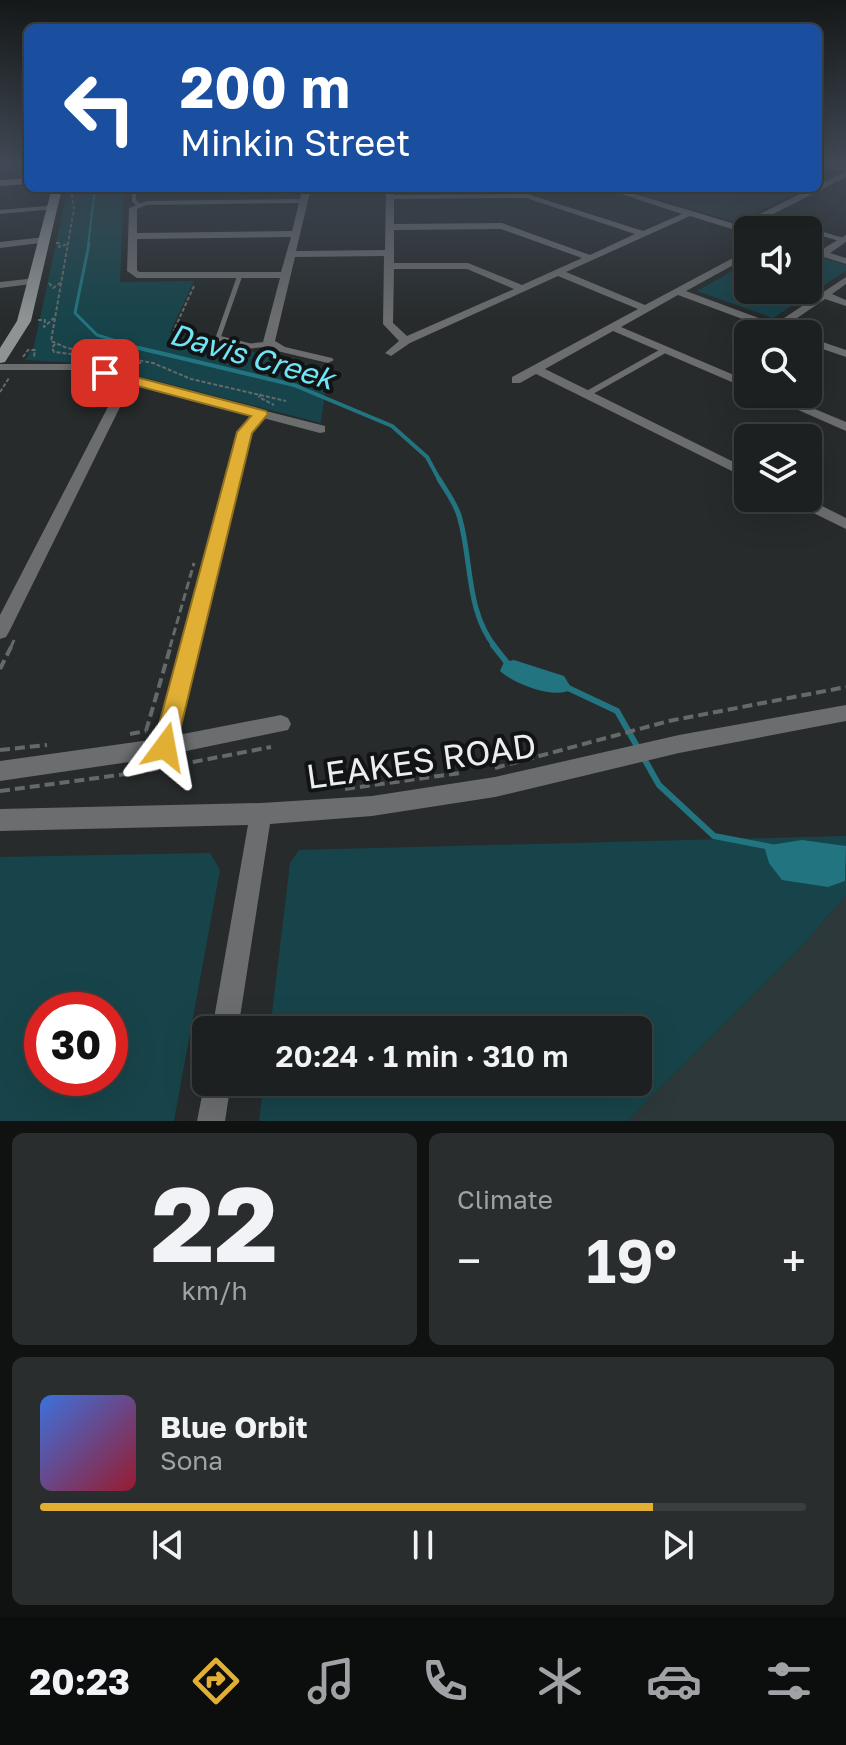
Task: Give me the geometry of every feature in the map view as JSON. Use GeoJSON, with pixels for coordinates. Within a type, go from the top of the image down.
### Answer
{"type":"FeatureCollection","features":[{"type":"Feature","properties":{"kind":"street"},"geometry":{"type":"LineString","coordinates":[[0,359],[24,321],[52,215]]}},
{"type":"Feature","properties":{"kind":"street"},"geometry":{"type":"LineString","coordinates":[[133,215],[134,273],[148,277],[285,275]]}},
{"type":"Feature","properties":{"kind":"street"},"geometry":{"type":"LineString","coordinates":[[301,215],[268,339],[270,344],[328,360]]}},
{"type":"Feature","properties":{"kind":"street"},"geometry":{"type":"LineString","coordinates":[[390,215],[388,324],[406,341]]}},
{"type":"Feature","properties":{"kind":"street"},"geometry":{"type":"LineString","coordinates":[[586,215],[643,234]]}},
{"type":"Feature","properties":{"kind":"street"},"geometry":{"type":"LineString","coordinates":[[391,353],[406,341],[685,215]]}},
{"type":"Feature","properties":{"kind":"street"},"geometry":{"type":"LineString","coordinates":[[697,215],[734,227]]}},
{"type":"Feature","properties":{"kind":"street"},"geometry":{"type":"LineString","coordinates":[[390,227],[502,226],[590,258]]}},
{"type":"Feature","properties":{"kind":"street"},"geometry":{"type":"LineString","coordinates":[[134,236],[296,234]]}},
{"type":"Feature","properties":{"kind":"street"},"geometry":{"type":"LineString","coordinates":[[822,254],[845,239]]}},
{"type":"Feature","properties":{"kind":"street"},"geometry":{"type":"LineString","coordinates":[[0,245],[45,240]]}},
{"type":"Feature","properties":{"kind":"street"},"geometry":{"type":"LineString","coordinates":[[291,254],[389,253]]}},
{"type":"Feature","properties":{"kind":"street"},"geometry":{"type":"LineString","coordinates":[[822,254],[846,261]]}},
{"type":"Feature","properties":{"kind":"street"},"geometry":{"type":"LineString","coordinates":[[516,380],[734,261]]}},
{"type":"Feature","properties":{"kind":"street"},"geometry":{"type":"LineString","coordinates":[[389,266],[468,266],[524,289]]}},
{"type":"Feature","properties":{"kind":"street"},"geometry":{"type":"LineString","coordinates":[[559,273],[646,309]]}},
{"type":"Feature","properties":{"kind":"street"},"geometry":{"type":"LineString","coordinates":[[788,320],[846,280]]}},
{"type":"Feature","properties":{"kind":"street"},"geometry":{"type":"LineString","coordinates":[[0,285],[35,283]]}},
{"type":"Feature","properties":{"kind":"street"},"geometry":{"type":"LineString","coordinates":[[679,292],[754,320]]}},
{"type":"Feature","properties":{"kind":"street"},"geometry":{"type":"LineString","coordinates":[[824,295],[846,303]]}},
{"type":"Feature","properties":{"kind":"street"},"geometry":{"type":"LineString","coordinates":[[613,327],[734,379]]}},
{"type":"Feature","properties":{"kind":"street"},"geometry":{"type":"LineString","coordinates":[[822,345],[846,354]]}},
{"type":"Feature","properties":{"kind":"street"},"geometry":{"type":"LineString","coordinates":[[5,371],[80,367],[320,429]]}},
{"type":"Feature","properties":{"kind":"street"},"geometry":{"type":"LineString","coordinates":[[536,369],[734,468]]}},
{"type":"Feature","properties":{"kind":"street"},"geometry":{"type":"LineString","coordinates":[[0,632],[117,401],[138,383]]}},
{"type":"Feature","properties":{"kind":"street"},"geometry":{"type":"LineString","coordinates":[[801,408],[846,427]]}},
{"type":"Feature","properties":{"kind":"street"},"geometry":{"type":"LineString","coordinates":[[167,737],[245,432],[260,414]]}},
{"type":"Feature","properties":{"kind":"street"},"geometry":{"type":"LineString","coordinates":[[716,478],[731,466]]}},
{"type":"Feature","properties":{"kind":"street"},"geometry":{"type":"LineString","coordinates":[[822,512],[846,524]]}},
{"type":"Feature","properties":{"kind":"street","name":"LEAKES ROAD"},"geometry":{"type":"LineString","coordinates":[[0,820],[261,814],[372,806],[495,787],[679,744],[846,713]]}},
{"type":"Feature","properties":{"kind":"street"},"geometry":{"type":"LineString","coordinates":[[0,771],[167,737],[281,724]]}},
{"type":"Feature","properties":{"kind":"street"},"geometry":{"type":"LineString","coordinates":[[227,1016],[261,814]]}},
{"type":"Feature","properties":{"kind":"street"},"geometry":{"type":"LineString","coordinates":[[211,1121],[215,1096]]}},
{"type":"Feature","properties":{"kind":"lane"},"geometry":{"type":"LineString","coordinates":[[822,233],[845,239]]}},
{"type":"Feature","properties":{"kind":"lane"},"geometry":{"type":"LineString","coordinates":[[240,275],[217,335],[224,341],[250,346],[270,344]]}},
{"type":"Feature","properties":{"kind":"lane"},"geometry":{"type":"LineString","coordinates":[[587,394],[665,350]]}},
{"type":"Feature","properties":{"kind":"path"},"geometry":{"type":"LineString","coordinates":[[73,215],[49,337],[60,346],[153,363],[191,379],[286,401]]}},
{"type":"Feature","properties":{"kind":"path"},"geometry":{"type":"LineString","coordinates":[[199,276],[174,330],[207,338],[217,335]]}},
{"type":"Feature","properties":{"kind":"path"},"geometry":{"type":"LineString","coordinates":[[35,283],[50,283],[53,288],[62,282]]}},
{"type":"Feature","properties":{"kind":"path"},"geometry":{"type":"LineString","coordinates":[[24,321],[45,320],[44,327],[54,318]]}},
{"type":"Feature","properties":{"kind":"path"},"geometry":{"type":"LineString","coordinates":[[18,362],[28,350],[35,350]]}},
{"type":"Feature","properties":{"kind":"path"},"geometry":{"type":"LineString","coordinates":[[0,392],[5,371]]}},
{"type":"Feature","properties":{"kind":"path"},"geometry":{"type":"LineString","coordinates":[[146,731],[197,551]]}},
{"type":"Feature","properties":{"kind":"path"},"geometry":{"type":"LineString","coordinates":[[491,769],[585,741],[793,695],[846,687]]}},
{"type":"Feature","properties":{"kind":"path"},"geometry":{"type":"LineString","coordinates":[[117,735],[146,731],[167,737]]}},
{"type":"Feature","properties":{"kind":"path"},"geometry":{"type":"LineString","coordinates":[[0,750],[57,744]]}},
{"type":"Feature","properties":{"kind":"path"},"geometry":{"type":"LineString","coordinates":[[0,791],[124,775],[271,747]]}},
{"type":"Feature","properties":{"kind":"path"},"geometry":{"type":"LineString","coordinates":[[339,789],[461,773]]}},
{"type":"Feature","properties":{"kind":"shaded area"},"geometry":{"type":"Polygon","coordinates":[[[62,215],[123,215],[120,282],[194,281],[170,333],[328,369],[321,423],[92,364],[25,360],[34,346],[62,215]]]}},
{"type":"Feature","properties":{"kind":"shaded area"},"geometry":{"type":"Polygon","coordinates":[[[714,215],[750,215],[734,216],[734,221],[714,215]]]}},
{"type":"Feature","properties":{"kind":"shaded area"},"geometry":{"type":"Polygon","coordinates":[[[822,257],[846,265],[846,271],[822,286],[822,257]]]}},
{"type":"Feature","properties":{"kind":"shaded area"},"geometry":{"type":"Polygon","coordinates":[[[734,270],[734,304],[795,304],[773,318],[697,291],[734,270]]]}},
{"type":"Feature","properties":{"kind":"shaded area"},"geometry":{"type":"Polygon","coordinates":[[[514,660],[564,676],[572,689],[546,692],[515,681],[500,671],[504,662],[514,660]]]}},
{"type":"Feature","properties":{"kind":"shaded area"},"geometry":{"type":"Polygon","coordinates":[[[846,836],[846,895],[802,946],[652,1096],[652,1016],[272,1016],[290,863],[299,850],[846,836]]]}},
{"type":"Feature","properties":{"kind":"shaded area"},"geometry":{"type":"Polygon","coordinates":[[[802,840],[846,846],[845,881],[828,887],[782,880],[769,863],[764,846],[802,840]]]}},
{"type":"Feature","properties":{"kind":"shaded area"},"geometry":{"type":"Polygon","coordinates":[[[210,853],[220,870],[174,1121],[0,1121],[0,857],[210,853]]]}},
{"type":"Feature","properties":{"kind":"shaded area"},"geometry":{"type":"Polygon","coordinates":[[[846,895],[846,1121],[627,1121],[652,1096],[802,946],[846,895]]]}},
{"type":"Feature","properties":{"kind":"shaded area"},"geometry":{"type":"Polygon","coordinates":[[[262,1096],[652,1096],[627,1121],[259,1121],[262,1096]]]}},
{"type":"Feature","properties":{"kind":"waterway","name":"Davis Creek"},"geometry":{"type":"LineString","coordinates":[[88,246],[92,215]]}},
{"type":"Feature","properties":{"kind":"waterway","name":"Davis Creek"},"geometry":{"type":"LineString","coordinates":[[89,244],[75,313],[97,335],[141,349]]}},
{"type":"Feature","properties":{"kind":"waterway","name":"Davis Creek"},"geometry":{"type":"LineString","coordinates":[[141,349],[294,385],[392,426],[427,457],[440,481]]}},
{"type":"Feature","properties":{"kind":"waterway","name":"Davis Creek"},"geometry":{"type":"LineString","coordinates":[[141,349],[146,350]]}},
{"type":"Feature","properties":{"kind":"waterway","name":"Davis Creek"},"geometry":{"type":"LineString","coordinates":[[439,479],[459,514],[474,602],[495,647]]}},
{"type":"Feature","properties":{"kind":"waterway","name":"Davis Creek"},"geometry":{"type":"LineString","coordinates":[[493,645],[508,664]]}},
{"type":"Feature","properties":{"kind":"waterway","name":"Davis Creek"},"geometry":{"type":"LineString","coordinates":[[566,687],[617,711],[659,785],[714,836],[771,847]]}},
{"type":"Feature","properties":{"kind":"route"},"geometry":{"type":"LineString","coordinates":[[105,373],[260,414],[245,432],[165,747]]}}]}
